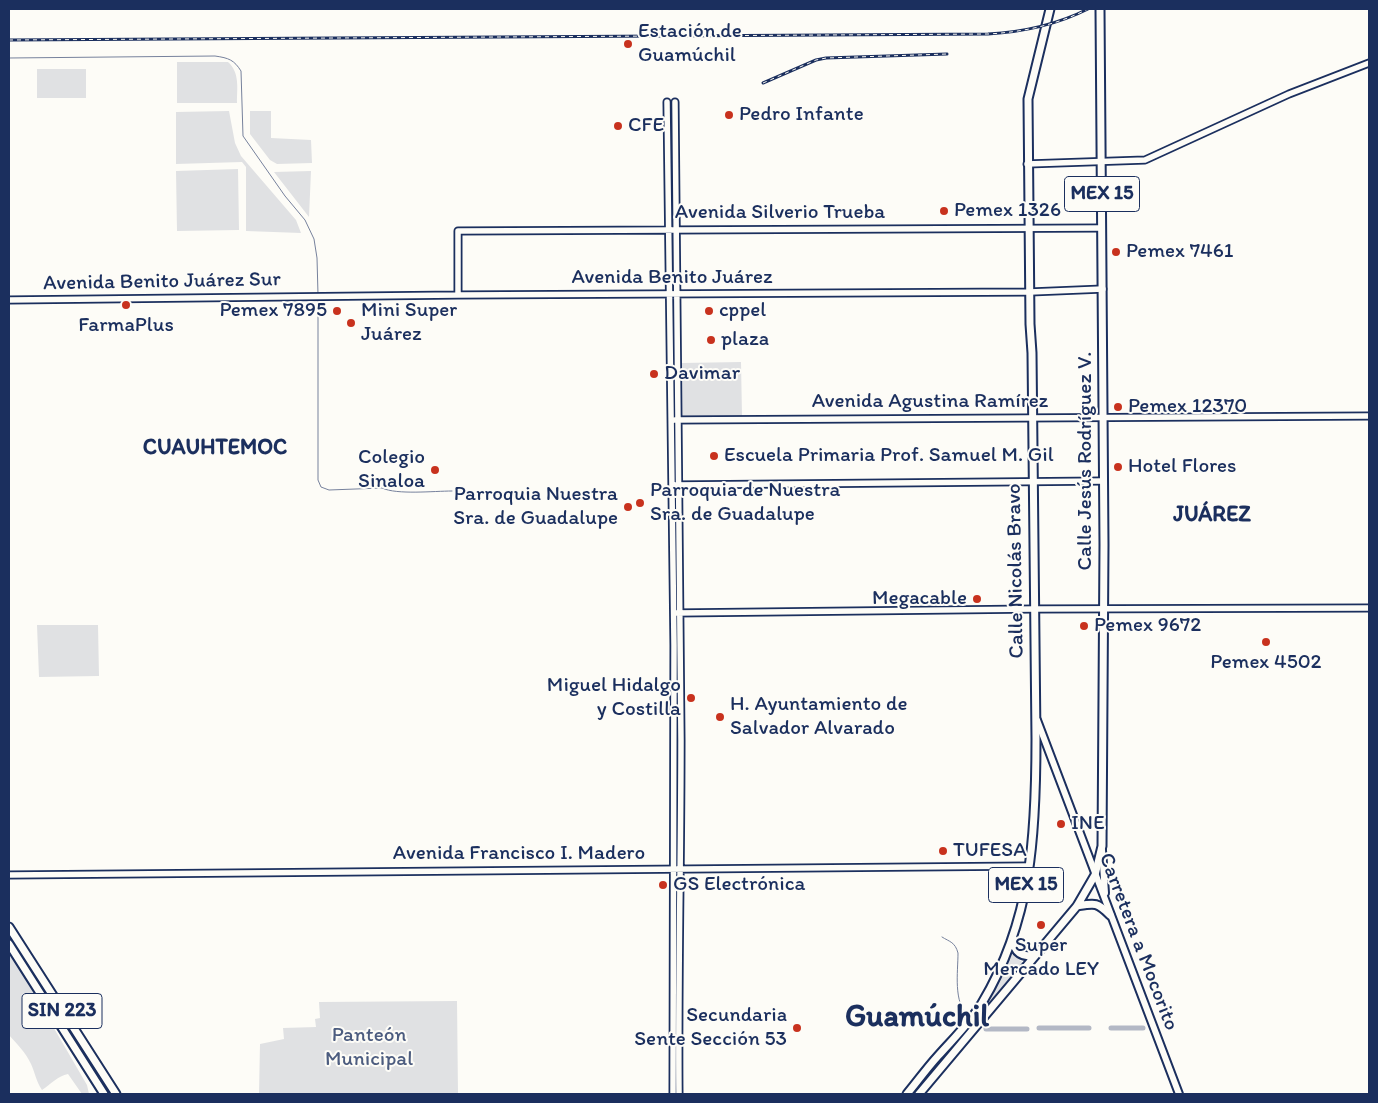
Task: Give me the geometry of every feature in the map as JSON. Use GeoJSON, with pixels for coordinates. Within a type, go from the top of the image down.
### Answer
{"type":"FeatureCollection","features":[{"type":"Feature","properties":{"kind":"main road","name":"Calle Nicolás Bravo"},"geometry":{"type":"LineString","coordinates":[[907,1094],[970,1020],[998,973],[1013,938],[1026,889],[1034,837],[1036,802],[1033,481],[1027,164],[1028,94],[1050,9]]}},
{"type":"Feature","properties":{"kind":"main road","name":"Calle Jesús Rodríguez V."},"geometry":{"type":"LineString","coordinates":[[1100,9],[1103,289],[1102,846],[1104,884],[1110,914]]}},
{"type":"Feature","properties":{"kind":"main road","name":"Carretera a Mocorito"},"geometry":{"type":"LineString","coordinates":[[1035,716],[1179,1094]]}},
{"type":"Feature","properties":{"kind":"main road","name":"MEX 15"},"geometry":{"type":"LineString","coordinates":[[919,1094],[1077,906],[1095,875],[1102,846]]}},
{"type":"Feature","properties":{"kind":"main road"},"geometry":{"type":"LineString","coordinates":[[1077,906],[1091,903],[1098,904],[1110,914]]}},
{"type":"Feature","properties":{"kind":"main road","name":"SIN 223"},"geometry":{"type":"LineString","coordinates":[[9,927],[116,1094]]}},
{"type":"Feature","properties":{"kind":"main road"},"geometry":{"type":"LineString","coordinates":[[1013,938],[1017,952],[1023,956],[1036,954]]}},
{"type":"Feature","properties":{"kind":"main road","name":"SIN 223"},"geometry":{"type":"LineString","coordinates":[[9,944],[104,1094]]}},
{"type":"Feature","properties":{"kind":"main road"},"geometry":{"type":"LineString","coordinates":[[38,991],[47,986]]}},
{"type":"Feature","properties":{"kind":"street"},"geometry":{"type":"LineString","coordinates":[[1027,164],[1145,160],[1290,94],[1369,62]]}},
{"type":"Feature","properties":{"kind":"street"},"geometry":{"type":"LineString","coordinates":[[667,102],[671,485],[677,613],[681,868],[678,998],[679,1094]]}},
{"type":"Feature","properties":{"kind":"street"},"geometry":{"type":"LineString","coordinates":[[672,1094],[673,869],[679,485],[675,102]]}},
{"type":"Feature","properties":{"kind":"street","name":"Avenida Silverio Trueba"},"geometry":{"type":"LineString","coordinates":[[458,295],[458,231],[1102,228]]}},
{"type":"Feature","properties":{"kind":"street"},"geometry":{"type":"LineString","coordinates":[[1030,292],[1103,289]]}},
{"type":"Feature","properties":{"kind":"street","name":"Avenida Benito Juárez"},"geometry":{"type":"LineString","coordinates":[[315,297],[1030,292]]}},
{"type":"Feature","properties":{"kind":"street","name":"Avenida Benito Juárez Sur"},"geometry":{"type":"LineString","coordinates":[[9,300],[315,297]]}},
{"type":"Feature","properties":{"kind":"street","name":"Avenida Agustina Ramírez"},"geometry":{"type":"LineString","coordinates":[[670,420],[1369,416]]}},
{"type":"Feature","properties":{"kind":"street"},"geometry":{"type":"LineString","coordinates":[[671,485],[1103,481]]}},
{"type":"Feature","properties":{"kind":"street"},"geometry":{"type":"LineString","coordinates":[[677,613],[1369,608]]}},
{"type":"Feature","properties":{"kind":"street","name":"Avenida Francisco I. Madero"},"geometry":{"type":"LineString","coordinates":[[9,875],[1030,866]]}},
{"type":"Feature","properties":{"kind":"green space"},"geometry":{"type":"Polygon","coordinates":[[[177,62],[228,62],[236,76],[237,103],[177,103],[177,62]]]}},
{"type":"Feature","properties":{"kind":"green space"},"geometry":{"type":"Polygon","coordinates":[[[37,69],[86,69],[86,98],[37,98],[37,69]]]}},
{"type":"Feature","properties":{"kind":"green space"},"geometry":{"type":"Polygon","coordinates":[[[229,111],[235,143],[241,156],[296,220],[301,233],[246,231],[246,167],[242,162],[176,164],[176,112],[229,111]]]}},
{"type":"Feature","properties":{"kind":"green space"},"geometry":{"type":"Polygon","coordinates":[[[250,111],[271,111],[271,138],[311,140],[312,163],[277,164],[270,160],[250,134],[250,111]]]}},
{"type":"Feature","properties":{"kind":"green space"},"geometry":{"type":"Polygon","coordinates":[[[238,169],[239,230],[177,231],[176,171],[238,169]]]}},
{"type":"Feature","properties":{"kind":"green space"},"geometry":{"type":"Polygon","coordinates":[[[311,171],[309,217],[274,172],[311,171]]]}},
{"type":"Feature","properties":{"kind":"green space"},"geometry":{"type":"Polygon","coordinates":[[[741,362],[742,416],[682,417],[682,363],[741,362]]]}},
{"type":"Feature","properties":{"kind":"green space"},"geometry":{"type":"Polygon","coordinates":[[[37,625],[98,625],[99,676],[39,677],[37,625]]]}},
{"type":"Feature","properties":{"kind":"green space"},"geometry":{"type":"Polygon","coordinates":[[[9,951],[87,1085],[89,1094],[82,1094],[68,1074],[58,1078],[42,1090],[29,1060],[9,1035],[9,951]]]}},
{"type":"Feature","properties":{"kind":"green space"},"geometry":{"type":"Polygon","coordinates":[[[1013,951],[1019,960],[1026,964],[983,1013],[999,983],[1013,951]]]}},
{"type":"Feature","properties":{"kind":"green space","name":"Panteón Municipal"},"geometry":{"type":"Polygon","coordinates":[[[457,1001],[458,1094],[259,1094],[260,1044],[284,1039],[283,1028],[316,1027],[315,1019],[320,1018],[319,1002],[457,1001]]]}},
{"type":"Feature","properties":{"kind":"waterway"},"geometry":{"type":"LineString","coordinates":[[9,58],[215,56],[228,59],[236,64],[241,71],[243,136],[285,196],[305,220],[314,239],[317,258],[318,294]]}},
{"type":"Feature","properties":{"kind":"waterway"},"geometry":{"type":"LineString","coordinates":[[318,298],[318,480],[321,487],[329,490],[382,488],[406,492],[452,491]]}},
{"type":"Feature","properties":{"kind":"waterway"},"geometry":{"type":"LineString","coordinates":[[942,937],[954,944],[957,949],[958,995],[963,1010],[968,1017]]}},
{"type":"Feature","properties":{"kind":"waterway"},"geometry":{"type":"LineString","coordinates":[[1039,1028],[1089,1028]]}},
{"type":"Feature","properties":{"kind":"waterway"},"geometry":{"type":"LineString","coordinates":[[1111,1028],[1143,1028]]}},
{"type":"Feature","properties":{"kind":"waterway"},"geometry":{"type":"LineString","coordinates":[[986,1029],[1027,1029]]}},
{"type":"Feature","properties":{"kind":"railway"},"geometry":{"type":"LineString","coordinates":[[9,40],[988,34],[1040,27],[1088,9]]}},
{"type":"Feature","properties":{"kind":"railway"},"geometry":{"type":"LineString","coordinates":[[763,83],[816,60],[826,58],[947,54]]}},
{"type":"Feature","properties":{"kind":"place","name":"Estación de Guamúchil"},"geometry":{"type":"Point","coordinates":[628,44]}},
{"type":"Feature","properties":{"kind":"place","name":"Pedro Infante"},"geometry":{"type":"Point","coordinates":[729,115]}},
{"type":"Feature","properties":{"kind":"place","name":"CFE"},"geometry":{"type":"Point","coordinates":[618,126]}},
{"type":"Feature","properties":{"kind":"place","name":"Pemex 1326"},"geometry":{"type":"Point","coordinates":[944,211]}},
{"type":"Feature","properties":{"kind":"place","name":"Pemex 7461"},"geometry":{"type":"Point","coordinates":[1116,252]}},
{"type":"Feature","properties":{"kind":"place","name":"FarmaPlus"},"geometry":{"type":"Point","coordinates":[126,305]}},
{"type":"Feature","properties":{"kind":"place","name":"Pemex 7895"},"geometry":{"type":"Point","coordinates":[337,311]}},
{"type":"Feature","properties":{"kind":"place","name":"cppel"},"geometry":{"type":"Point","coordinates":[709,311]}},
{"type":"Feature","properties":{"kind":"place","name":"Mini Super Juárez"},"geometry":{"type":"Point","coordinates":[351,323]}},
{"type":"Feature","properties":{"kind":"place","name":"plaza"},"geometry":{"type":"Point","coordinates":[711,340]}},
{"type":"Feature","properties":{"kind":"place","name":"Davimar"},"geometry":{"type":"Point","coordinates":[654,374]}},
{"type":"Feature","properties":{"kind":"place","name":"Pemex 12370"},"geometry":{"type":"Point","coordinates":[1118,407]}},
{"type":"Feature","properties":{"kind":"place","name":"Escuela Primaria Prof. Samuel M. Gil"},"geometry":{"type":"Point","coordinates":[714,456]}},
{"type":"Feature","properties":{"kind":"place","name":"Hotel Flores"},"geometry":{"type":"Point","coordinates":[1118,467]}},
{"type":"Feature","properties":{"kind":"place","name":"Colegio Sinaloa"},"geometry":{"type":"Point","coordinates":[435,470]}},
{"type":"Feature","properties":{"kind":"place","name":"Parroquia de Nuestra Sra. de Guadalupe"},"geometry":{"type":"Point","coordinates":[640,503]}},
{"type":"Feature","properties":{"kind":"place","name":"Parroquia Nuestra Sra. de Guadalupe"},"geometry":{"type":"Point","coordinates":[628,507]}},
{"type":"Feature","properties":{"kind":"place","name":"Megacable"},"geometry":{"type":"Point","coordinates":[977,599]}},
{"type":"Feature","properties":{"kind":"place","name":"Pemex 9672"},"geometry":{"type":"Point","coordinates":[1084,626]}},
{"type":"Feature","properties":{"kind":"place","name":"Pemex 4502"},"geometry":{"type":"Point","coordinates":[1266,642]}},
{"type":"Feature","properties":{"kind":"place","name":"Miguel Hidalgo y Costilla"},"geometry":{"type":"Point","coordinates":[691,698]}},
{"type":"Feature","properties":{"kind":"place","name":"H. Ayuntamiento de Salvador Alvarado"},"geometry":{"type":"Point","coordinates":[720,717]}},
{"type":"Feature","properties":{"kind":"place","name":"INE"},"geometry":{"type":"Point","coordinates":[1061,824]}},
{"type":"Feature","properties":{"kind":"place","name":"TUFESA"},"geometry":{"type":"Point","coordinates":[943,851]}},
{"type":"Feature","properties":{"kind":"place","name":"GS Electrónica"},"geometry":{"type":"Point","coordinates":[663,885]}},
{"type":"Feature","properties":{"kind":"place","name":"Super Mercado LEY"},"geometry":{"type":"Point","coordinates":[1041,925]}},
{"type":"Feature","properties":{"kind":"place","name":"Secundaria Sente Sección 53"},"geometry":{"type":"Point","coordinates":[797,1028]}},
{"type":"Feature","properties":{"kind":"district","name":"CUAUHTEMOC"},"geometry":{"type":"Point","coordinates":[215,448]}},
{"type":"Feature","properties":{"kind":"district","name":"JUÁREZ"},"geometry":{"type":"Point","coordinates":[1212,515]}},
{"type":"Feature","properties":{"kind":"district","name":"Guamúchil"},"geometry":{"type":"Point","coordinates":[917,1018]}}]}
